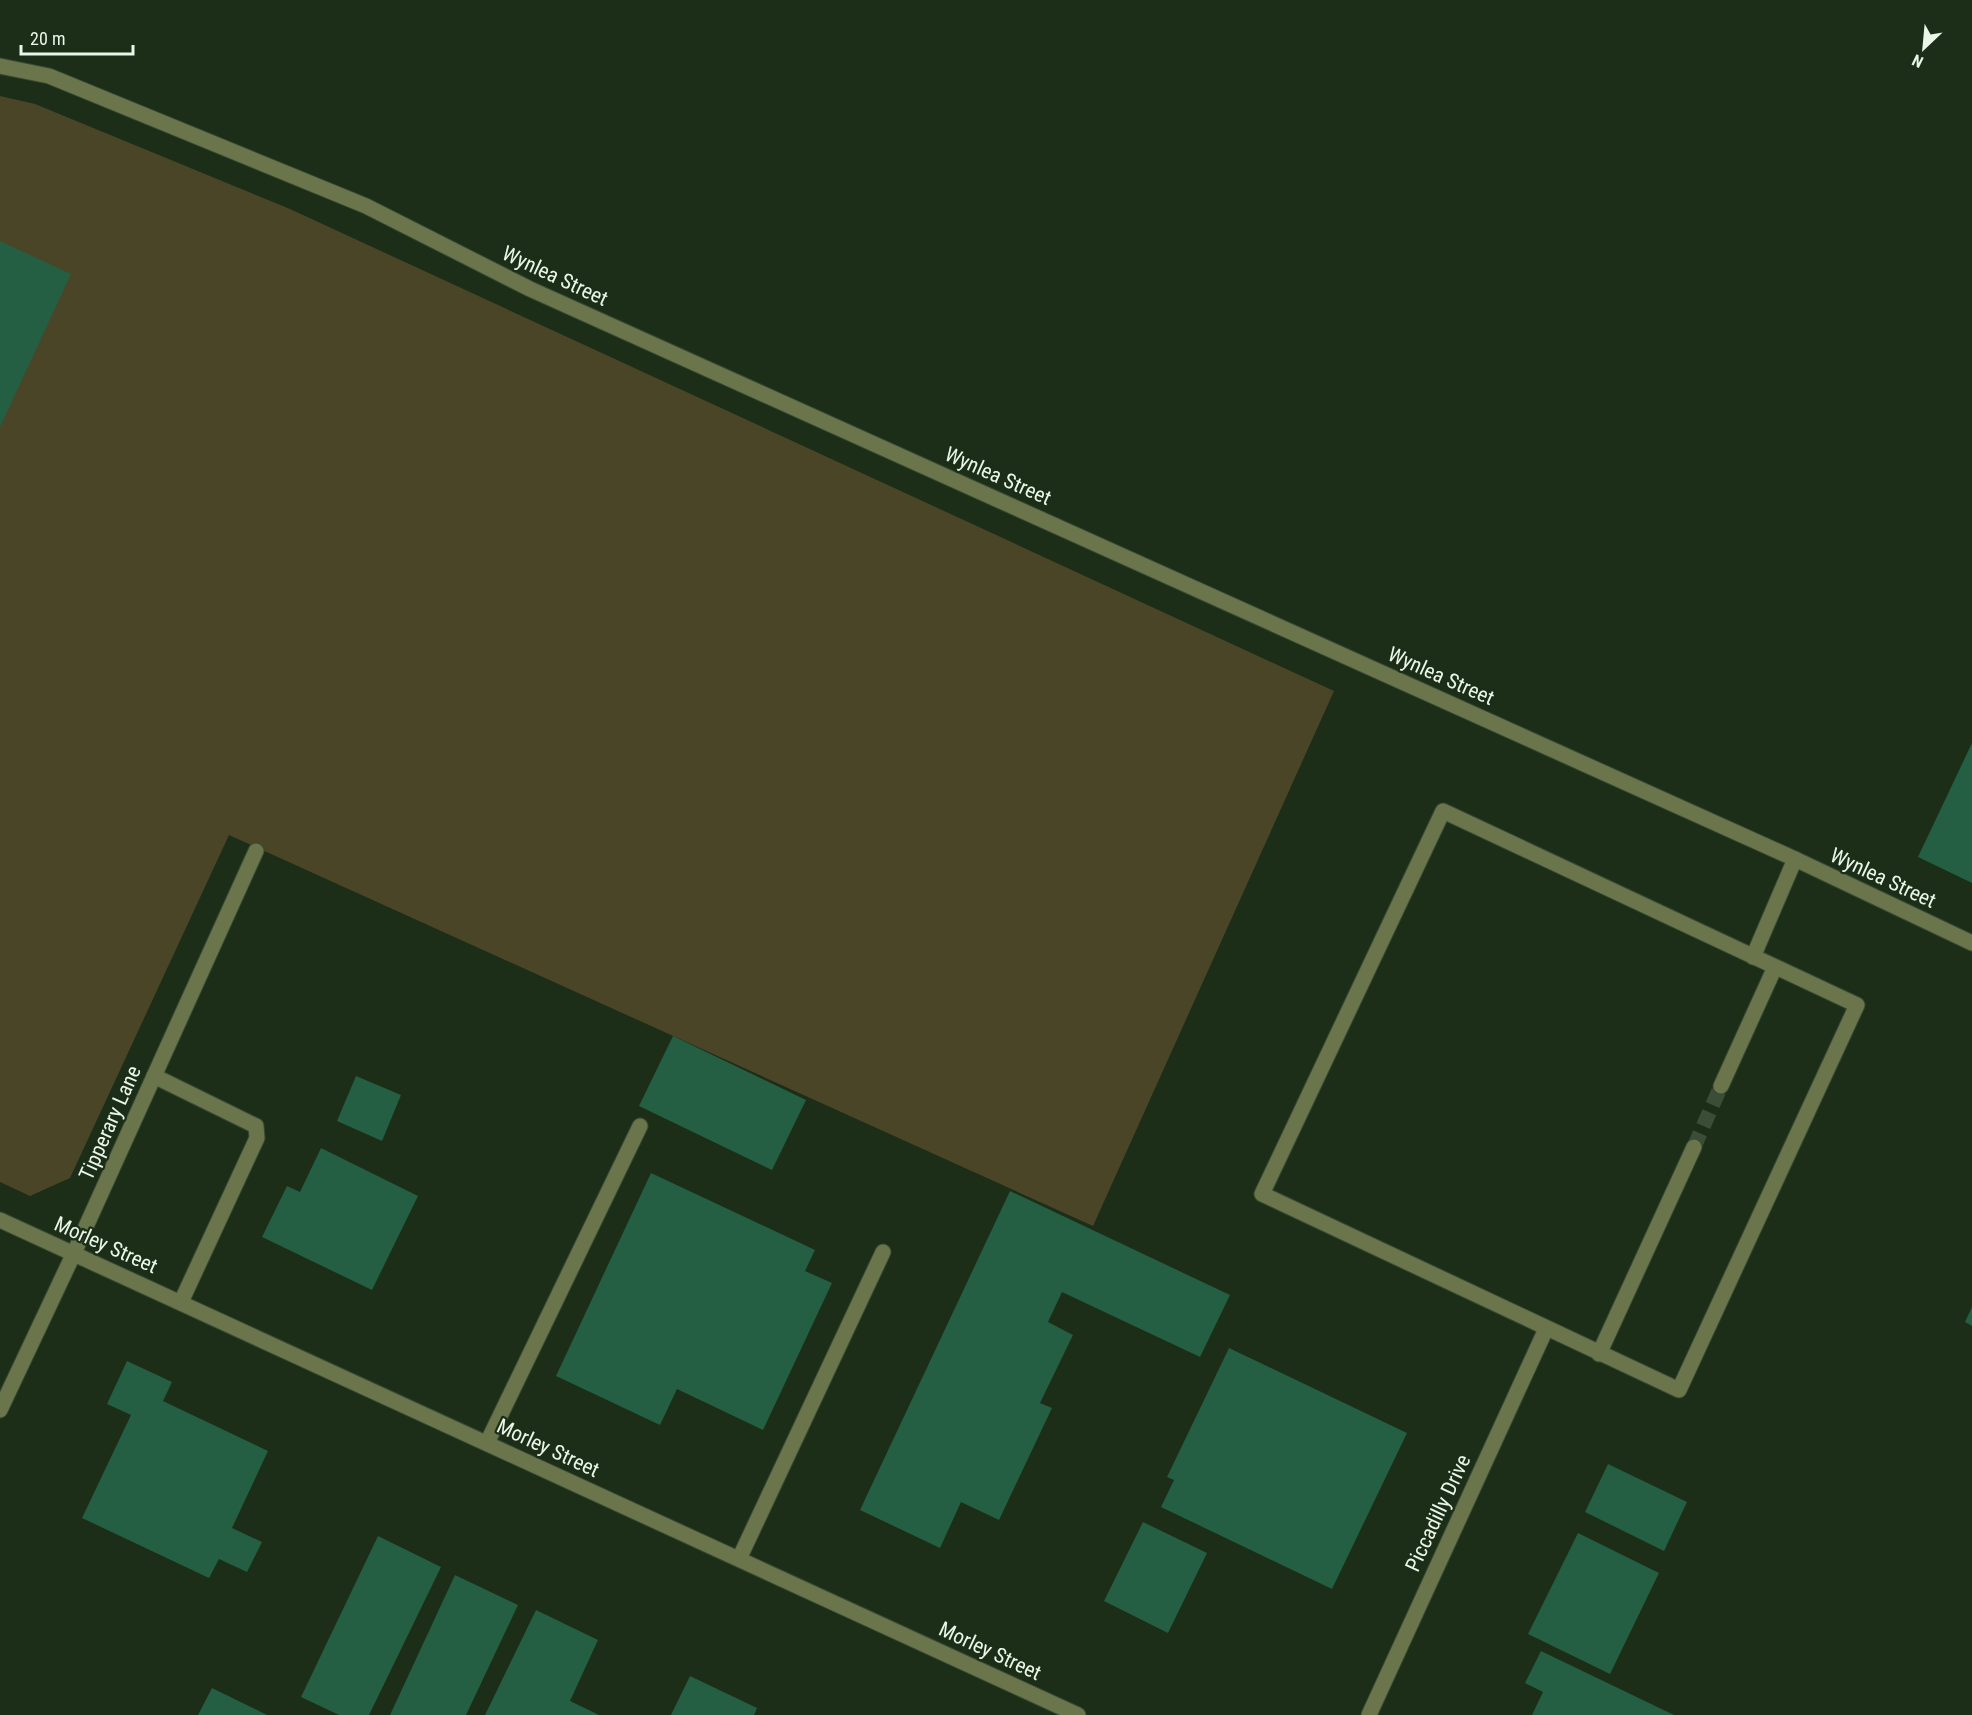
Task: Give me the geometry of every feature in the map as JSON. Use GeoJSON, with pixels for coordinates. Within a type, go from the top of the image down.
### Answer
{"type":"FeatureCollection","features":[{"type":"Feature","properties":{"kind":"street","name":"Wynlea Street"},"geometry":{"type":"LineString","coordinates":[[0,66],[49,76],[366,206],[530,289],[1795,859],[1972,943]]}},
{"type":"Feature","properties":{"kind":"street"},"geometry":{"type":"LineString","coordinates":[[1443,811],[1775,967],[1857,1005],[1679,1390],[1262,1194],[1443,811]]}},
{"type":"Feature","properties":{"kind":"street","name":"Tipperary Lane"},"geometry":{"type":"LineString","coordinates":[[0,1410],[74,1253],[256,851]]}},
{"type":"Feature","properties":{"kind":"street"},"geometry":{"type":"LineString","coordinates":[[1753,957],[1795,859]]}},
{"type":"Feature","properties":{"kind":"street"},"geometry":{"type":"LineString","coordinates":[[1721,1086],[1775,967]]}},
{"type":"Feature","properties":{"kind":"street"},"geometry":{"type":"LineString","coordinates":[[154,1076],[256,1126],[257,1138],[181,1302]]}},
{"type":"Feature","properties":{"kind":"street"},"geometry":{"type":"LineString","coordinates":[[487,1443],[640,1126]]}},
{"type":"Feature","properties":{"kind":"street"},"geometry":{"type":"LineString","coordinates":[[1599,1354],[1694,1147]]}},
{"type":"Feature","properties":{"kind":"street","name":"Morley Street"},"geometry":{"type":"LineString","coordinates":[[0,1220],[1078,1715]]}},
{"type":"Feature","properties":{"kind":"street"},"geometry":{"type":"LineString","coordinates":[[739,1559],[882,1252]]}},
{"type":"Feature","properties":{"kind":"street","name":"Piccadilly Drive"},"geometry":{"type":"LineString","coordinates":[[1369,1715],[1546,1329]]}},
{"type":"Feature","properties":{"kind":"shaded area"},"geometry":{"type":"Polygon","coordinates":[[[0,96],[35,104],[290,209],[1334,691],[1093,1226],[229,835],[70,1178],[30,1196],[0,1182],[0,96]]]}},
{"type":"Feature","properties":{"kind":"building"},"geometry":{"type":"Polygon","coordinates":[[[0,241],[71,274],[0,427],[0,241]]]}},
{"type":"Feature","properties":{"kind":"building"},"geometry":{"type":"Polygon","coordinates":[[[1972,743],[1972,883],[1918,857],[1972,743]]]}},
{"type":"Feature","properties":{"kind":"building"},"geometry":{"type":"Polygon","coordinates":[[[673,1036],[806,1100],[772,1170],[639,1106],[673,1036]]]}},
{"type":"Feature","properties":{"kind":"building"},"geometry":{"type":"Polygon","coordinates":[[[356,1076],[401,1095],[382,1141],[337,1121],[356,1076]]]}},
{"type":"Feature","properties":{"kind":"building"},"geometry":{"type":"Polygon","coordinates":[[[321,1148],[418,1196],[372,1290],[262,1237],[287,1186],[300,1192],[321,1148]]]}},
{"type":"Feature","properties":{"kind":"building"},"geometry":{"type":"Polygon","coordinates":[[[651,1173],[815,1250],[805,1271],[832,1283],[763,1430],[677,1389],[660,1425],[556,1376],[651,1173]]]}},
{"type":"Feature","properties":{"kind":"building"},"geometry":{"type":"Polygon","coordinates":[[[1010,1191],[1230,1295],[1200,1357],[1062,1292],[1048,1322],[1073,1335],[1040,1403],[1052,1408],[999,1520],[961,1502],[940,1548],[860,1510],[1010,1191]]]}},
{"type":"Feature","properties":{"kind":"building"},"geometry":{"type":"Polygon","coordinates":[[[1972,1307],[1972,1326],[1965,1322],[1972,1307]]]}},
{"type":"Feature","properties":{"kind":"building"},"geometry":{"type":"Polygon","coordinates":[[[1229,1348],[1407,1433],[1332,1589],[1161,1507],[1174,1480],[1167,1477],[1229,1348]]]}},
{"type":"Feature","properties":{"kind":"building"},"geometry":{"type":"Polygon","coordinates":[[[127,1361],[172,1382],[163,1401],[268,1451],[232,1528],[262,1542],[247,1572],[219,1559],[209,1578],[82,1518],[131,1415],[107,1404],[127,1361]]]}},
{"type":"Feature","properties":{"kind":"building"},"geometry":{"type":"Polygon","coordinates":[[[1608,1464],[1687,1502],[1664,1551],[1585,1512],[1608,1464]]]}},
{"type":"Feature","properties":{"kind":"building"},"geometry":{"type":"Polygon","coordinates":[[[1143,1522],[1207,1553],[1168,1633],[1104,1601],[1143,1522]]]}},
{"type":"Feature","properties":{"kind":"building"},"geometry":{"type":"Polygon","coordinates":[[[1578,1533],[1659,1573],[1610,1674],[1528,1634],[1578,1533]]]}},
{"type":"Feature","properties":{"kind":"building"},"geometry":{"type":"Polygon","coordinates":[[[378,1536],[441,1567],[369,1715],[339,1715],[301,1697],[378,1536]]]}},
{"type":"Feature","properties":{"kind":"building"},"geometry":{"type":"Polygon","coordinates":[[[455,1575],[518,1605],[466,1715],[390,1715],[455,1575]]]}},
{"type":"Feature","properties":{"kind":"building"},"geometry":{"type":"Polygon","coordinates":[[[536,1610],[598,1640],[570,1701],[599,1715],[485,1715],[536,1610]]]}},
{"type":"Feature","properties":{"kind":"building"},"geometry":{"type":"Polygon","coordinates":[[[1541,1651],[1674,1715],[1532,1715],[1543,1692],[1525,1683],[1541,1651]]]}},
{"type":"Feature","properties":{"kind":"building"},"geometry":{"type":"Polygon","coordinates":[[[690,1676],[757,1708],[754,1715],[671,1715],[690,1676]]]}},
{"type":"Feature","properties":{"kind":"building"},"geometry":{"type":"Polygon","coordinates":[[[212,1688],[267,1715],[198,1715],[212,1688]]]}},
{"type":"Feature","properties":{"kind":"tunnel"},"geometry":{"type":"LineString","coordinates":[[1694,1147],[1721,1086]]}}]}
